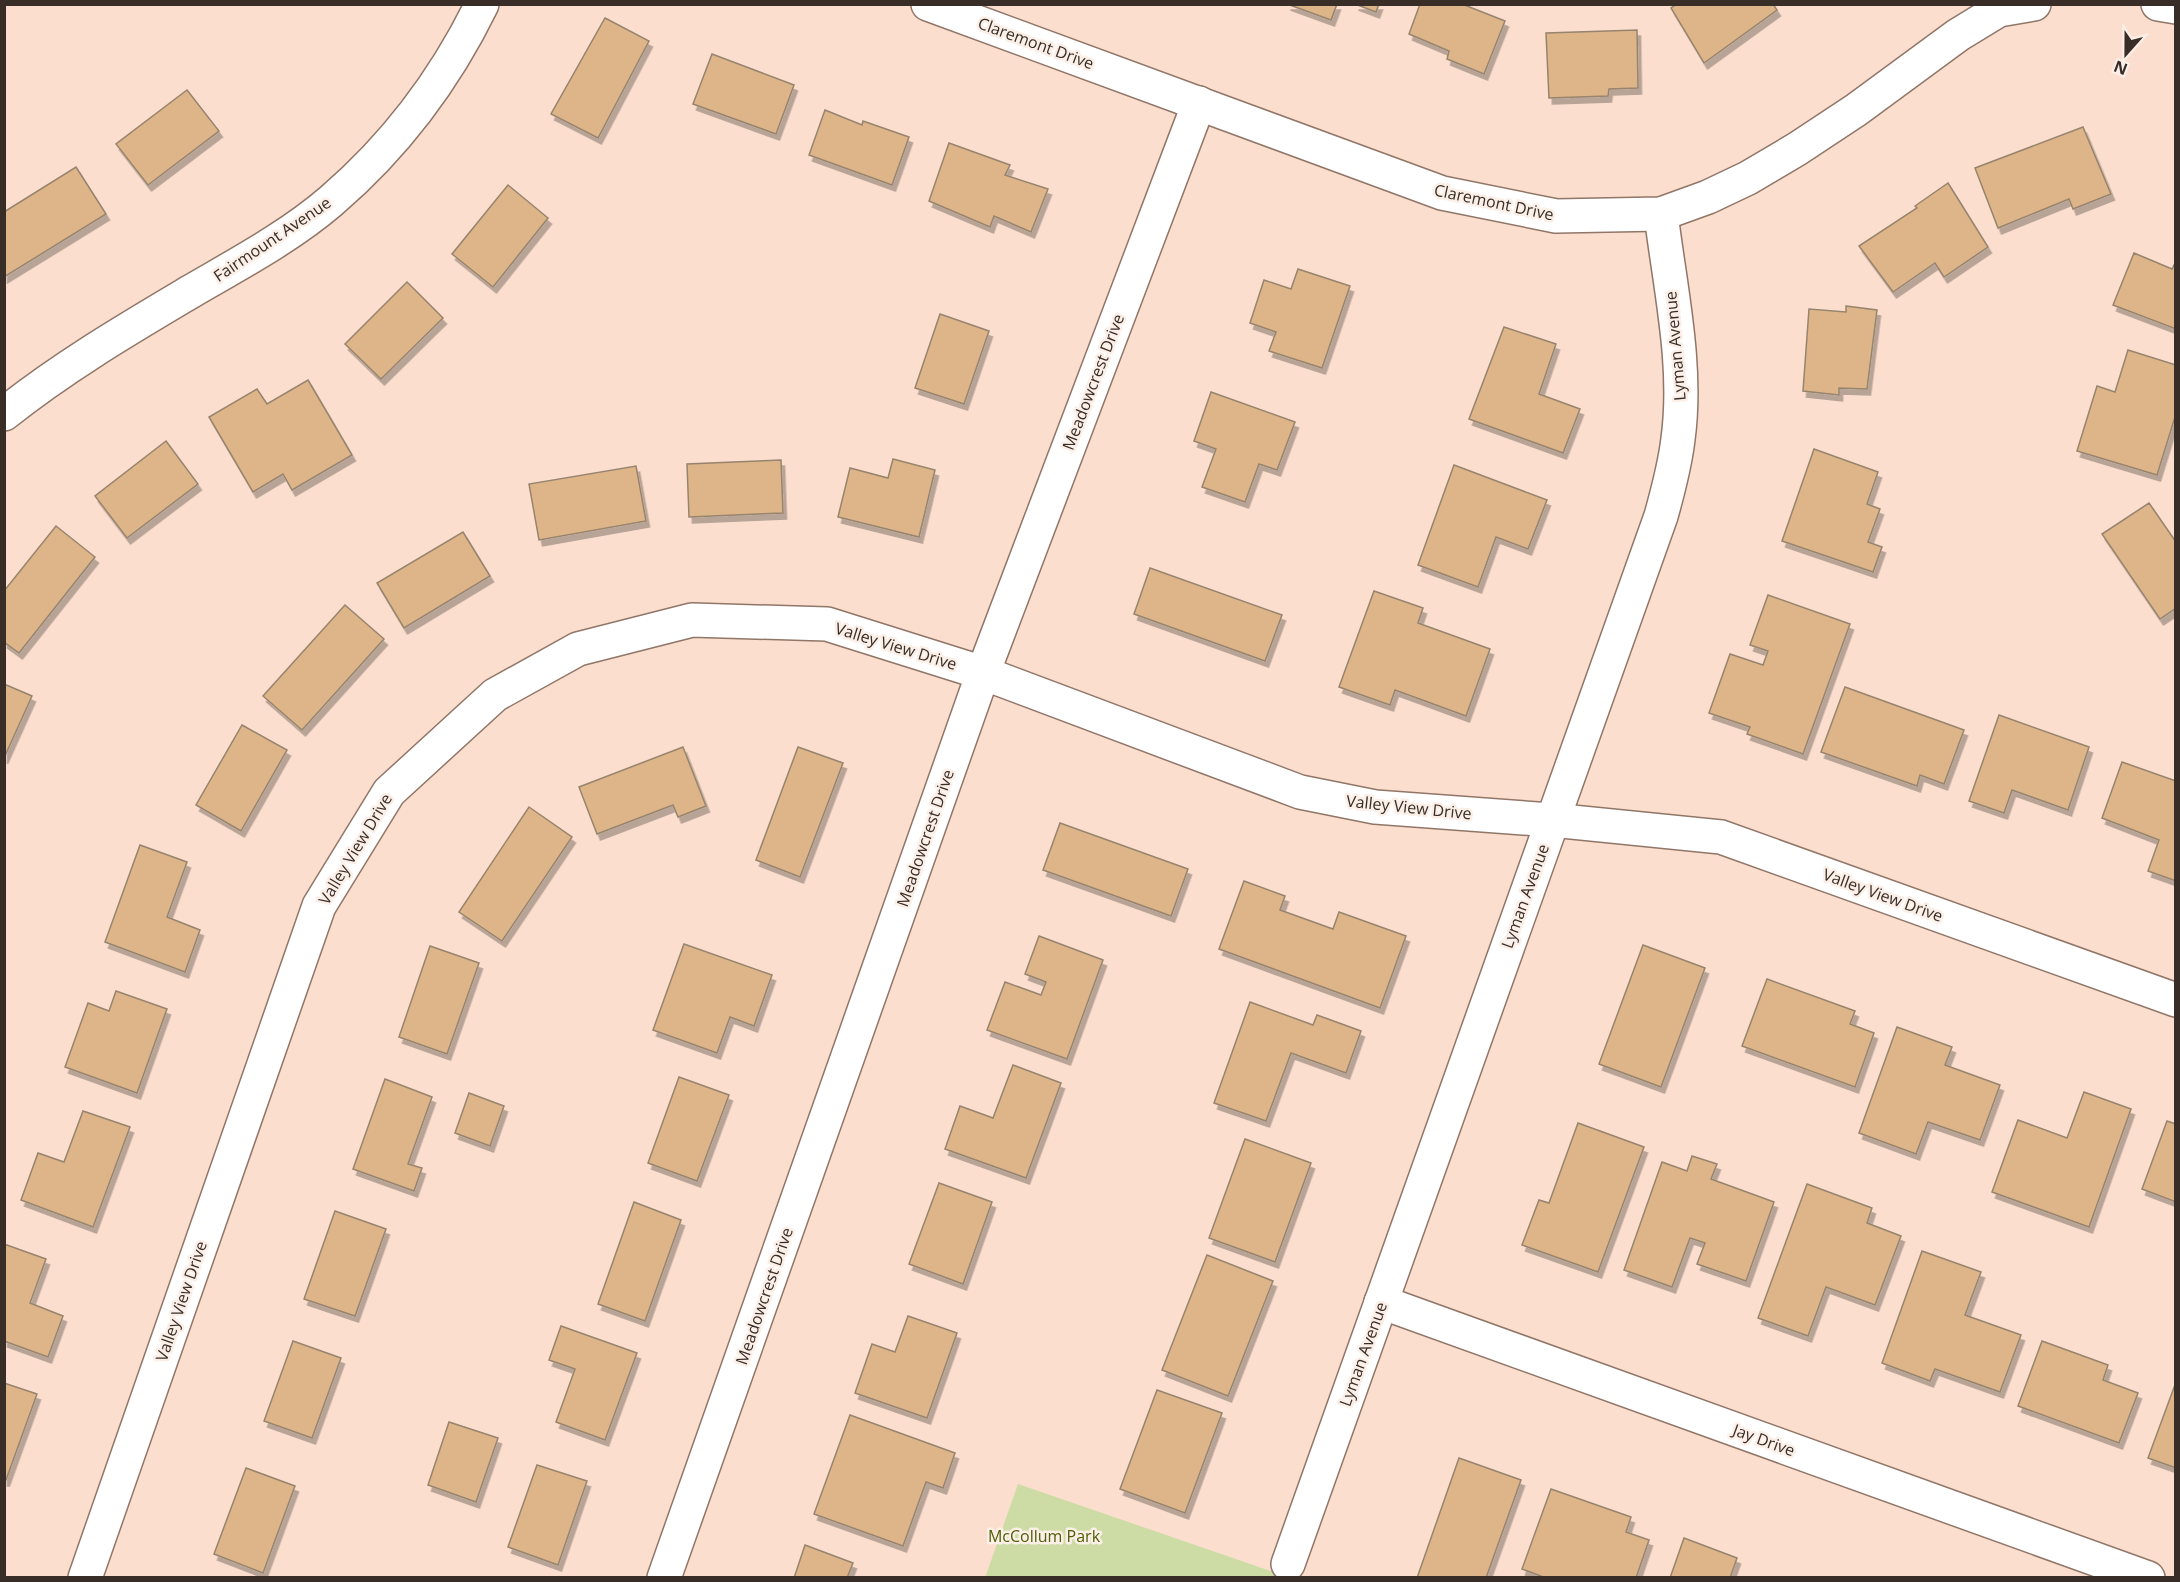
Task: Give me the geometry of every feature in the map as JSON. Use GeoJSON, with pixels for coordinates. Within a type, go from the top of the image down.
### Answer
{"type":"FeatureCollection","features":[{"type":"Feature","properties":{"kind":"street","name":"Fairmount Avenue"},"geometry":{"type":"LineString","coordinates":[[4,414],[41,385],[106,341],[232,268],[329,202],[379,156],[431,93],[467,34],[482,4]]}},
{"type":"Feature","properties":{"kind":"street","name":"Claremont Drive"},"geometry":{"type":"LineString","coordinates":[[928,4],[1442,193],[1556,216],[1661,214],[1708,197],[1748,178],[1797,149],[1856,110],[1997,8],[2034,4]]}},
{"type":"Feature","properties":{"kind":"street"},"geometry":{"type":"LineString","coordinates":[[2158,4],[2175,7]]}},
{"type":"Feature","properties":{"kind":"street","name":"Meadowcrest Drive"},"geometry":{"type":"LineString","coordinates":[[664,1578],[983,673],[1199,103]]}},
{"type":"Feature","properties":{"kind":"street","name":"Lyman Avenue"},"geometry":{"type":"LineString","coordinates":[[1288,1563],[1661,516],[1679,439],[1681,399],[1680,359],[1661,214]]}},
{"type":"Feature","properties":{"kind":"street","name":"Valley View Drive"},"geometry":{"type":"LineString","coordinates":[[85,1578],[319,906],[388,792],[495,695],[578,649],[692,620],[827,624],[983,673],[1300,792],[1375,807],[1552,820],[1720,837],[2175,1000]]}},
{"type":"Feature","properties":{"kind":"street","name":"Jay Drive"},"geometry":{"type":"LineString","coordinates":[[1381,1302],[2148,1578]]}},
{"type":"Feature","properties":{"kind":"green space","name":"McCollum Park"},"geometry":{"type":"Polygon","coordinates":[[[1018,1484],[1288,1577],[985,1578],[1018,1484]]]}},
{"type":"Feature","properties":{"kind":"building"},"geometry":{"type":"Polygon","coordinates":[[[1287,4],[1337,4],[1331,20],[1287,4]]]}},
{"type":"Feature","properties":{"kind":"building"},"geometry":{"type":"Polygon","coordinates":[[[1355,4],[1379,4],[1376,12],[1355,4]]]}},
{"type":"Feature","properties":{"kind":"building"},"geometry":{"type":"Polygon","coordinates":[[[1420,4],[1462,4],[1505,21],[1484,74],[1447,59],[1449,51],[1409,34],[1420,4]]]}},
{"type":"Feature","properties":{"kind":"building"},"geometry":{"type":"Polygon","coordinates":[[[1677,4],[1773,4],[1777,10],[1704,63],[1671,8],[1677,4]]]}},
{"type":"Feature","properties":{"kind":"building"},"geometry":{"type":"Polygon","coordinates":[[[605,18],[649,41],[598,138],[551,114],[605,18]]]}},
{"type":"Feature","properties":{"kind":"building"},"geometry":{"type":"Polygon","coordinates":[[[1637,30],[1638,88],[1609,89],[1608,96],[1549,98],[1546,33],[1637,30]]]}},
{"type":"Feature","properties":{"kind":"building"},"geometry":{"type":"Polygon","coordinates":[[[712,54],[794,85],[776,134],[693,104],[712,54]]]}},
{"type":"Feature","properties":{"kind":"building"},"geometry":{"type":"Polygon","coordinates":[[[187,90],[219,131],[148,185],[116,144],[187,90]]]}},
{"type":"Feature","properties":{"kind":"building"},"geometry":{"type":"Polygon","coordinates":[[[825,110],[862,125],[863,121],[909,137],[892,185],[809,155],[825,110]]]}},
{"type":"Feature","properties":{"kind":"building"},"geometry":{"type":"Polygon","coordinates":[[[2083,127],[2111,194],[2073,209],[2069,199],[1998,228],[1975,168],[2083,127]]]}},
{"type":"Feature","properties":{"kind":"building"},"geometry":{"type":"Polygon","coordinates":[[[949,143],[1010,165],[1005,175],[1048,189],[1031,232],[994,216],[990,227],[929,201],[949,143]]]}},
{"type":"Feature","properties":{"kind":"building"},"geometry":{"type":"Polygon","coordinates":[[[76,167],[106,214],[4,277],[4,212],[76,167]]]}},
{"type":"Feature","properties":{"kind":"building"},"geometry":{"type":"Polygon","coordinates":[[[1948,183],[1988,247],[1944,277],[1935,263],[1893,292],[1859,246],[1917,208],[1915,206],[1948,183]]]}},
{"type":"Feature","properties":{"kind":"building"},"geometry":{"type":"Polygon","coordinates":[[[508,185],[548,218],[493,287],[452,254],[508,185]]]}},
{"type":"Feature","properties":{"kind":"building"},"geometry":{"type":"Polygon","coordinates":[[[2134,253],[2172,269],[2176,261],[2176,329],[2113,305],[2134,253]]]}},
{"type":"Feature","properties":{"kind":"building"},"geometry":{"type":"Polygon","coordinates":[[[1298,269],[1350,286],[1322,368],[1269,351],[1276,332],[1250,323],[1264,280],[1291,289],[1298,269]]]}},
{"type":"Feature","properties":{"kind":"building"},"geometry":{"type":"Polygon","coordinates":[[[407,282],[443,318],[381,379],[345,344],[407,282]]]}},
{"type":"Feature","properties":{"kind":"building"},"geometry":{"type":"Polygon","coordinates":[[[1846,306],[1877,310],[1867,389],[1839,388],[1839,395],[1803,391],[1809,309],[1846,312],[1846,306]]]}},
{"type":"Feature","properties":{"kind":"building"},"geometry":{"type":"Polygon","coordinates":[[[940,314],[989,331],[964,404],[915,388],[940,314]]]}},
{"type":"Feature","properties":{"kind":"building"},"geometry":{"type":"Polygon","coordinates":[[[1504,327],[1556,344],[1539,394],[1580,409],[1563,453],[1469,419],[1504,327]]]}},
{"type":"Feature","properties":{"kind":"building"},"geometry":{"type":"Polygon","coordinates":[[[2128,350],[2176,365],[2175,417],[2157,475],[2077,451],[2097,386],[2115,392],[2128,350]]]}},
{"type":"Feature","properties":{"kind":"building"},"geometry":{"type":"Polygon","coordinates":[[[308,380],[352,455],[292,490],[283,474],[253,492],[209,417],[257,389],[267,404],[308,380]]]}},
{"type":"Feature","properties":{"kind":"building"},"geometry":{"type":"Polygon","coordinates":[[[1211,392],[1295,422],[1277,470],[1259,464],[1245,502],[1202,487],[1216,449],[1194,441],[1211,392]]]}},
{"type":"Feature","properties":{"kind":"building"},"geometry":{"type":"Polygon","coordinates":[[[166,441],[198,484],[127,538],[95,496],[166,441]]]}},
{"type":"Feature","properties":{"kind":"building"},"geometry":{"type":"Polygon","coordinates":[[[1814,449],[1878,472],[1867,504],[1880,509],[1868,542],[1882,547],[1873,572],[1782,541],[1814,449]]]}},
{"type":"Feature","properties":{"kind":"building"},"geometry":{"type":"Polygon","coordinates":[[[893,459],[935,470],[919,537],[838,517],[850,468],[888,478],[893,459]]]}},
{"type":"Feature","properties":{"kind":"building"},"geometry":{"type":"Polygon","coordinates":[[[781,460],[783,513],[689,517],[687,464],[781,460]]]}},
{"type":"Feature","properties":{"kind":"building"},"geometry":{"type":"Polygon","coordinates":[[[1454,465],[1547,500],[1528,549],[1496,537],[1478,587],[1418,565],[1454,465]]]}},
{"type":"Feature","properties":{"kind":"building"},"geometry":{"type":"Polygon","coordinates":[[[636,466],[646,521],[539,540],[529,484],[636,466]]]}},
{"type":"Feature","properties":{"kind":"building"},"geometry":{"type":"Polygon","coordinates":[[[2149,503],[2176,542],[2176,608],[2160,619],[2102,534],[2149,503]]]}},
{"type":"Feature","properties":{"kind":"building"},"geometry":{"type":"Polygon","coordinates":[[[56,526],[95,557],[19,653],[4,642],[4,591],[56,526]]]}},
{"type":"Feature","properties":{"kind":"building"},"geometry":{"type":"Polygon","coordinates":[[[463,532],[490,576],[404,628],[377,583],[463,532]]]}},
{"type":"Feature","properties":{"kind":"building"},"geometry":{"type":"Polygon","coordinates":[[[1150,568],[1282,615],[1265,661],[1134,614],[1150,568]]]}},
{"type":"Feature","properties":{"kind":"building"},"geometry":{"type":"Polygon","coordinates":[[[1374,591],[1423,608],[1418,623],[1490,649],[1466,716],[1395,690],[1390,705],[1339,687],[1374,591]]]}},
{"type":"Feature","properties":{"kind":"building"},"geometry":{"type":"Polygon","coordinates":[[[1768,595],[1850,624],[1803,754],[1747,734],[1750,727],[1709,713],[1730,654],[1763,665],[1768,651],[1750,645],[1768,595]]]}},
{"type":"Feature","properties":{"kind":"building"},"geometry":{"type":"Polygon","coordinates":[[[345,605],[384,639],[302,730],[263,696],[345,605]]]}},
{"type":"Feature","properties":{"kind":"building"},"geometry":{"type":"Polygon","coordinates":[[[4,684],[32,696],[4,758],[4,684]]]}},
{"type":"Feature","properties":{"kind":"building"},"geometry":{"type":"Polygon","coordinates":[[[1845,687],[1964,730],[1944,784],[1920,775],[1917,786],[1821,752],[1845,687]]]}},
{"type":"Feature","properties":{"kind":"building"},"geometry":{"type":"Polygon","coordinates":[[[1999,715],[2089,747],[2068,810],[2012,790],[2004,813],[1969,801],[1999,715]]]}},
{"type":"Feature","properties":{"kind":"building"},"geometry":{"type":"Polygon","coordinates":[[[242,725],[287,750],[241,831],[196,805],[242,725]]]}},
{"type":"Feature","properties":{"kind":"building"},"geometry":{"type":"Polygon","coordinates":[[[683,747],[706,806],[678,817],[673,805],[597,834],[579,787],[683,747]]]}},
{"type":"Feature","properties":{"kind":"building"},"geometry":{"type":"Polygon","coordinates":[[[798,747],[843,763],[800,877],[756,860],[798,747]]]}},
{"type":"Feature","properties":{"kind":"building"},"geometry":{"type":"Polygon","coordinates":[[[2122,762],[2176,781],[2176,881],[2148,871],[2159,840],[2102,818],[2122,762]]]}},
{"type":"Feature","properties":{"kind":"building"},"geometry":{"type":"Polygon","coordinates":[[[529,807],[572,837],[502,941],[459,912],[529,807]]]}},
{"type":"Feature","properties":{"kind":"building"},"geometry":{"type":"Polygon","coordinates":[[[1060,823],[1188,869],[1171,916],[1043,870],[1060,823]]]}},
{"type":"Feature","properties":{"kind":"building"},"geometry":{"type":"Polygon","coordinates":[[[140,845],[187,862],[167,917],[200,930],[185,972],[105,942],[140,845]]]}},
{"type":"Feature","properties":{"kind":"building"},"geometry":{"type":"Polygon","coordinates":[[[1244,881],[1285,896],[1280,910],[1333,929],[1339,912],[1406,936],[1380,1008],[1219,949],[1244,881]]]}},
{"type":"Feature","properties":{"kind":"building"},"geometry":{"type":"Polygon","coordinates":[[[1039,936],[1103,960],[1067,1059],[987,1030],[1005,982],[1041,995],[1046,982],[1025,974],[1039,936]]]}},
{"type":"Feature","properties":{"kind":"building"},"geometry":{"type":"Polygon","coordinates":[[[684,944],[772,975],[754,1026],[730,1017],[717,1053],[653,1030],[684,944]]]}},
{"type":"Feature","properties":{"kind":"building"},"geometry":{"type":"Polygon","coordinates":[[[1643,945],[1705,968],[1661,1087],[1599,1064],[1643,945]]]}},
{"type":"Feature","properties":{"kind":"building"},"geometry":{"type":"Polygon","coordinates":[[[430,946],[479,963],[447,1054],[399,1037],[430,946]]]}},
{"type":"Feature","properties":{"kind":"building"},"geometry":{"type":"Polygon","coordinates":[[[1767,979],[1855,1011],[1850,1024],[1874,1033],[1855,1087],[1742,1046],[1767,979]]]}},
{"type":"Feature","properties":{"kind":"building"},"geometry":{"type":"Polygon","coordinates":[[[116,991],[167,1009],[137,1093],[65,1067],[88,1003],[109,1011],[116,991]]]}},
{"type":"Feature","properties":{"kind":"building"},"geometry":{"type":"Polygon","coordinates":[[[1250,1002],[1313,1025],[1317,1015],[1361,1031],[1346,1073],[1291,1053],[1266,1121],[1214,1103],[1250,1002]]]}},
{"type":"Feature","properties":{"kind":"building"},"geometry":{"type":"Polygon","coordinates":[[[1897,1027],[1952,1047],[1945,1065],[2000,1085],[1980,1140],[1928,1122],[1916,1154],[1859,1133],[1897,1027]]]}},
{"type":"Feature","properties":{"kind":"building"},"geometry":{"type":"Polygon","coordinates":[[[1013,1065],[1061,1083],[1026,1178],[945,1149],[960,1106],[993,1118],[1013,1065]]]}},
{"type":"Feature","properties":{"kind":"building"},"geometry":{"type":"Polygon","coordinates":[[[679,1077],[729,1095],[697,1181],[648,1163],[679,1077]]]}},
{"type":"Feature","properties":{"kind":"building"},"geometry":{"type":"Polygon","coordinates":[[[385,1079],[432,1097],[408,1164],[422,1168],[414,1191],[353,1169],[385,1079]]]}},
{"type":"Feature","properties":{"kind":"building"},"geometry":{"type":"Polygon","coordinates":[[[2084,1092],[2131,1109],[2089,1227],[1992,1192],[2018,1120],[2067,1138],[2084,1092]]]}},
{"type":"Feature","properties":{"kind":"building"},"geometry":{"type":"Polygon","coordinates":[[[469,1093],[504,1106],[490,1146],[455,1133],[469,1093]]]}},
{"type":"Feature","properties":{"kind":"building"},"geometry":{"type":"Polygon","coordinates":[[[83,1111],[130,1127],[93,1227],[21,1200],[38,1153],[64,1162],[83,1111]]]}},
{"type":"Feature","properties":{"kind":"building"},"geometry":{"type":"Polygon","coordinates":[[[2167,1121],[2176,1124],[2176,1202],[2142,1189],[2167,1121]]]}},
{"type":"Feature","properties":{"kind":"building"},"geometry":{"type":"Polygon","coordinates":[[[1578,1123],[1644,1147],[1598,1272],[1522,1245],[1539,1200],[1549,1203],[1578,1123]]]}},
{"type":"Feature","properties":{"kind":"building"},"geometry":{"type":"Polygon","coordinates":[[[1245,1139],[1311,1163],[1275,1262],[1209,1238],[1245,1139]]]}},
{"type":"Feature","properties":{"kind":"building"},"geometry":{"type":"Polygon","coordinates":[[[1692,1156],[1717,1164],[1711,1179],[1774,1202],[1746,1281],[1697,1264],[1705,1243],[1690,1238],[1672,1287],[1624,1270],[1662,1162],[1687,1171],[1692,1156]]]}},
{"type":"Feature","properties":{"kind":"building"},"geometry":{"type":"Polygon","coordinates":[[[939,1183],[992,1202],[963,1284],[909,1264],[939,1183]]]}},
{"type":"Feature","properties":{"kind":"building"},"geometry":{"type":"Polygon","coordinates":[[[1807,1184],[1872,1208],[1867,1223],[1901,1236],[1875,1305],[1826,1287],[1808,1336],[1758,1318],[1807,1184]]]}},
{"type":"Feature","properties":{"kind":"building"},"geometry":{"type":"Polygon","coordinates":[[[634,1202],[681,1220],[645,1321],[598,1304],[634,1202]]]}},
{"type":"Feature","properties":{"kind":"building"},"geometry":{"type":"Polygon","coordinates":[[[335,1211],[386,1229],[355,1316],[304,1299],[335,1211]]]}},
{"type":"Feature","properties":{"kind":"building"},"geometry":{"type":"Polygon","coordinates":[[[4,1244],[46,1259],[30,1303],[63,1316],[48,1357],[4,1341],[4,1244]]]}},
{"type":"Feature","properties":{"kind":"building"},"geometry":{"type":"Polygon","coordinates":[[[1922,1251],[1981,1272],[1965,1315],[2021,1335],[2000,1392],[1935,1369],[1930,1381],[1882,1363],[1922,1251]]]}},
{"type":"Feature","properties":{"kind":"building"},"geometry":{"type":"Polygon","coordinates":[[[1207,1255],[1273,1281],[1228,1396],[1162,1370],[1207,1255]]]}},
{"type":"Feature","properties":{"kind":"building"},"geometry":{"type":"Polygon","coordinates":[[[908,1316],[957,1333],[927,1418],[855,1393],[872,1344],[895,1352],[908,1316]]]}},
{"type":"Feature","properties":{"kind":"building"},"geometry":{"type":"Polygon","coordinates":[[[561,1326],[637,1353],[605,1440],[556,1422],[575,1369],[549,1360],[561,1326]]]}},
{"type":"Feature","properties":{"kind":"building"},"geometry":{"type":"Polygon","coordinates":[[[293,1341],[341,1358],[312,1438],[264,1421],[293,1341]]]}},
{"type":"Feature","properties":{"kind":"building"},"geometry":{"type":"Polygon","coordinates":[[[2042,1341],[2108,1365],[2103,1380],[2138,1393],[2119,1443],[2018,1406],[2042,1341]]]}},
{"type":"Feature","properties":{"kind":"building"},"geometry":{"type":"Polygon","coordinates":[[[2176,1382],[2176,1468],[2148,1458],[2176,1382]]]}},
{"type":"Feature","properties":{"kind":"building"},"geometry":{"type":"Polygon","coordinates":[[[4,1383],[37,1394],[6,1480],[4,1480],[4,1383]]]}},
{"type":"Feature","properties":{"kind":"building"},"geometry":{"type":"Polygon","coordinates":[[[1157,1390],[1222,1413],[1185,1513],[1120,1489],[1157,1390]]]}},
{"type":"Feature","properties":{"kind":"building"},"geometry":{"type":"Polygon","coordinates":[[[850,1415],[955,1453],[943,1488],[926,1482],[903,1546],[814,1514],[850,1415]]]}},
{"type":"Feature","properties":{"kind":"building"},"geometry":{"type":"Polygon","coordinates":[[[449,1422],[498,1438],[476,1502],[428,1485],[449,1422]]]}},
{"type":"Feature","properties":{"kind":"building"},"geometry":{"type":"Polygon","coordinates":[[[1459,1458],[1521,1480],[1486,1578],[1417,1578],[1459,1458]]]}},
{"type":"Feature","properties":{"kind":"building"},"geometry":{"type":"Polygon","coordinates":[[[537,1465],[587,1481],[558,1565],[508,1547],[537,1465]]]}},
{"type":"Feature","properties":{"kind":"building"},"geometry":{"type":"Polygon","coordinates":[[[246,1468],[295,1486],[263,1573],[214,1554],[246,1468]]]}},
{"type":"Feature","properties":{"kind":"building"},"geometry":{"type":"Polygon","coordinates":[[[1551,1489],[1631,1517],[1626,1532],[1649,1540],[1636,1578],[1546,1578],[1522,1569],[1551,1489]]]}},
{"type":"Feature","properties":{"kind":"building"},"geometry":{"type":"Polygon","coordinates":[[[1684,1538],[1737,1558],[1730,1578],[1670,1578],[1684,1538]]]}},
{"type":"Feature","properties":{"kind":"building"},"geometry":{"type":"Polygon","coordinates":[[[805,1545],[853,1563],[847,1578],[794,1578],[805,1545]]]}}]}
